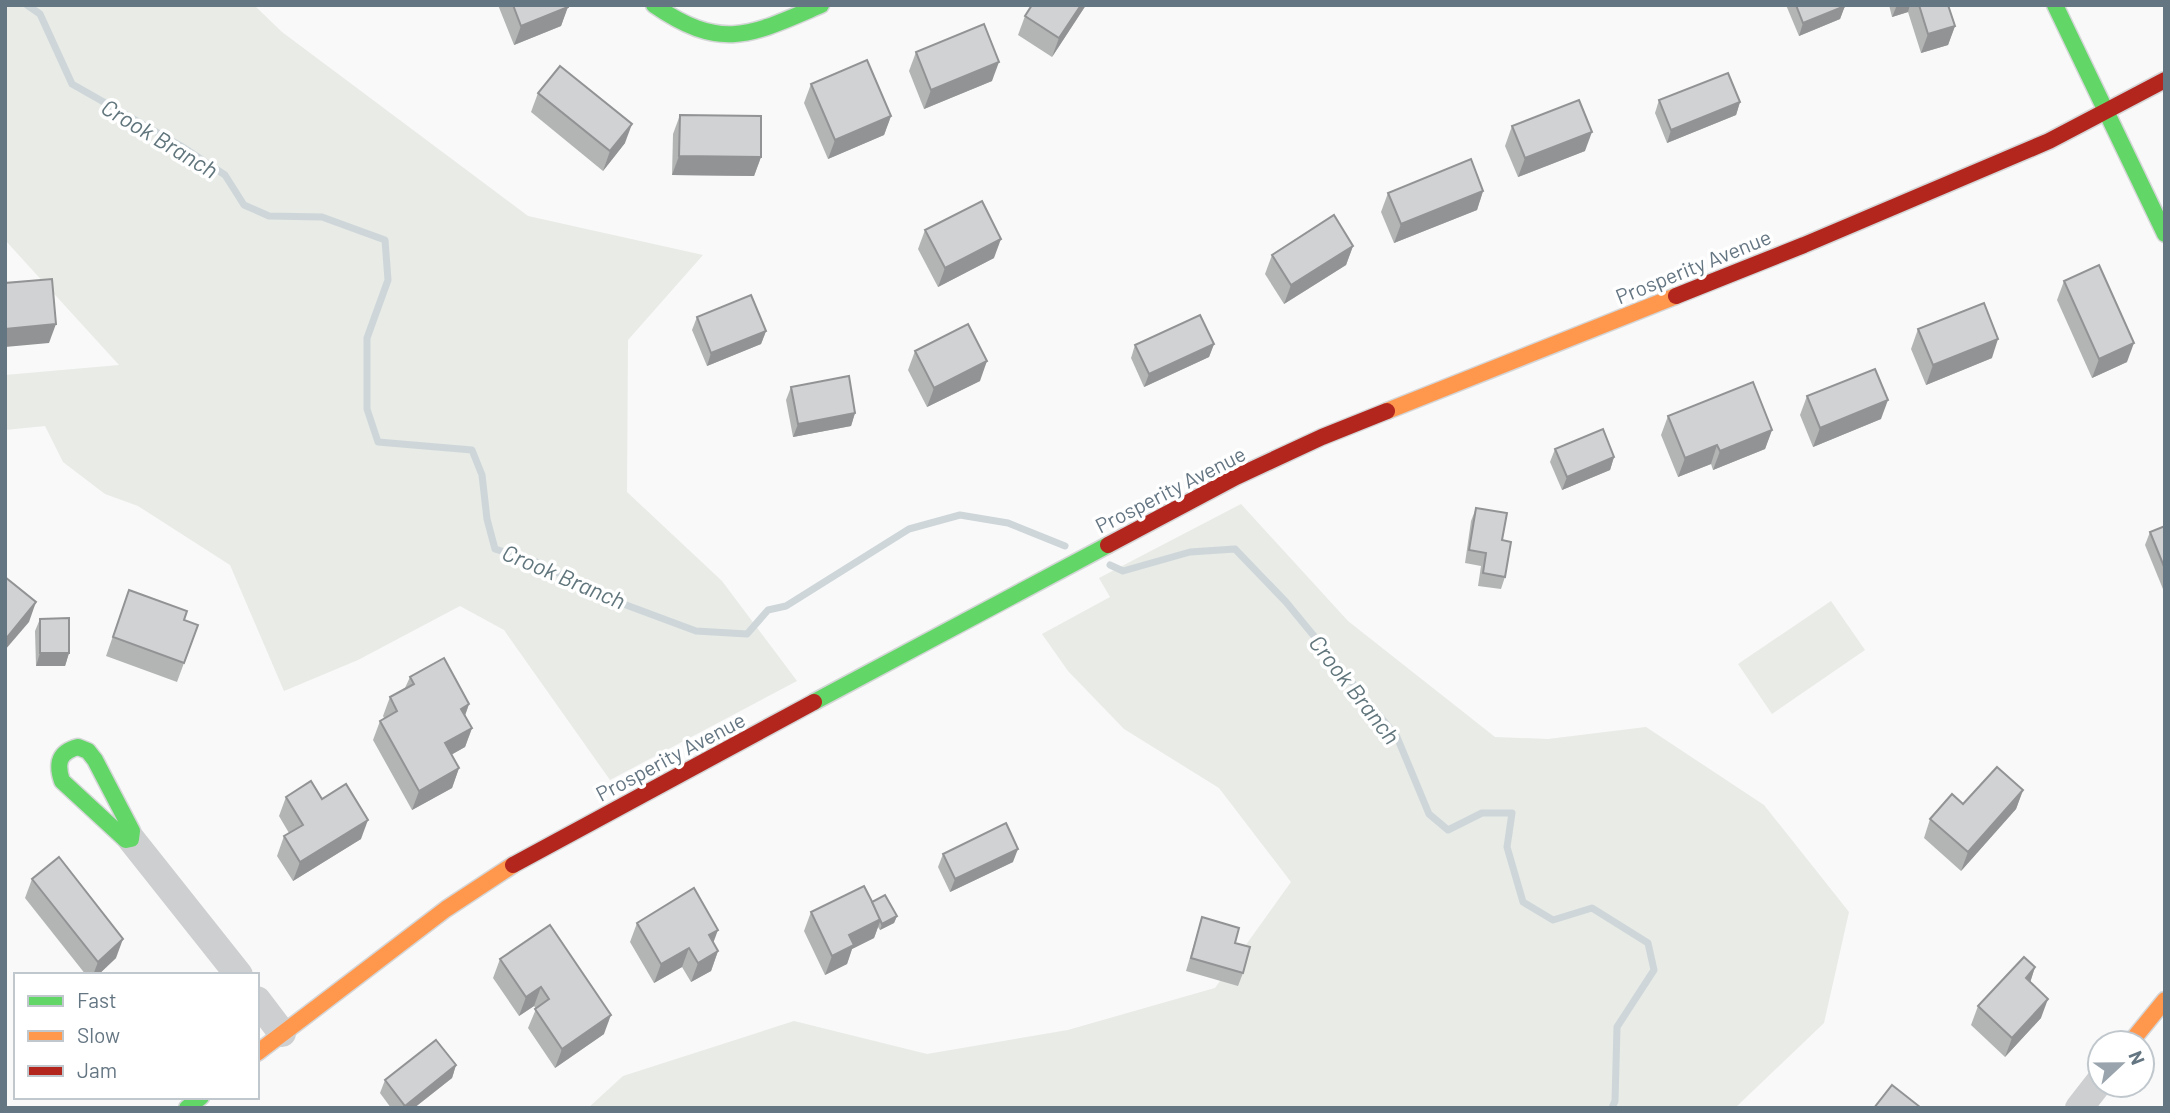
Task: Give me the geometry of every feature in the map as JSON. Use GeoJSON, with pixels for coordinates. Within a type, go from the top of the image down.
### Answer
{"type":"FeatureCollection","features":[{"type":"Feature","properties":{"kind":"main road"},"geometry":{"type":"LineString","coordinates":[[654,5],[673,20],[696,31],[721,36],[744,35],[769,28],[821,5]]}},
{"type":"Feature","properties":{"kind":"main road"},"geometry":{"type":"LineString","coordinates":[[2055,5],[2165,234]]}},
{"type":"Feature","properties":{"kind":"main road","name":"Prosperity Avenue"},"geometry":{"type":"LineString","coordinates":[[259,1051],[446,909],[507,868],[1236,477],[1322,437],[1804,245],[2049,141],[2165,80]]}},
{"type":"Feature","properties":{"kind":"main road"},"geometry":{"type":"LineString","coordinates":[[78,747],[88,751],[95,760],[132,831],[131,839],[126,840],[62,781],[57,770],[60,758],[67,750],[78,747]]}},
{"type":"Feature","properties":{"kind":"main road"},"geometry":{"type":"LineString","coordinates":[[2141,1029],[2165,1000]]}},
{"type":"Feature","properties":{"kind":"street"},"geometry":{"type":"LineString","coordinates":[[131,839],[237,973]]}},
{"type":"Feature","properties":{"kind":"street"},"geometry":{"type":"LineString","coordinates":[[259,1003],[282,1033]]}},
{"type":"Feature","properties":{"kind":"shaded area"},"geometry":{"type":"Polygon","coordinates":[[[5,5],[254,5],[282,32],[528,216],[703,255],[628,340],[627,492],[722,581],[797,681],[610,780],[504,630],[460,606],[358,660],[284,691],[230,565],[138,506],[105,494],[63,462],[45,426],[5,430],[5,375],[119,365],[5,240],[5,5]]]}},
{"type":"Feature","properties":{"kind":"shaded area"},"geometry":{"type":"Polygon","coordinates":[[[1241,504],[1348,621],[1495,737],[1548,739],[1646,727],[1764,805],[1849,912],[1824,1023],[1735,1108],[588,1108],[623,1076],[794,1021],[927,1054],[1068,1030],[1215,988],[1291,882],[1219,788],[1124,729],[1068,671],[1042,634],[1110,597],[1099,578],[1241,504]]]}},
{"type":"Feature","properties":{"kind":"shaded area"},"geometry":{"type":"Polygon","coordinates":[[[1831,601],[1865,650],[1772,714],[1738,664],[1831,601]]]}},
{"type":"Feature","properties":{"kind":"building"},"geometry":{"type":"Polygon","coordinates":[[[513,5],[568,5],[568,7],[521,26],[513,5]]]}},
{"type":"Feature","properties":{"kind":"building"},"geometry":{"type":"Polygon","coordinates":[[[1032,5],[1081,5],[1059,38],[1025,16],[1032,5]]]}},
{"type":"Feature","properties":{"kind":"building"},"geometry":{"type":"Polygon","coordinates":[[[1796,5],[1845,5],[1845,6],[1803,23],[1796,5]]]}},
{"type":"Feature","properties":{"kind":"building"},"geometry":{"type":"Polygon","coordinates":[[[1919,5],[1948,5],[1955,26],[1928,34],[1919,5]]]}},
{"type":"Feature","properties":{"kind":"building"},"geometry":{"type":"Polygon","coordinates":[[[984,24],[999,62],[931,90],[916,52],[984,24]]]}},
{"type":"Feature","properties":{"kind":"building"},"geometry":{"type":"Polygon","coordinates":[[[867,60],[891,116],[835,140],[811,84],[867,60]]]}},
{"type":"Feature","properties":{"kind":"building"},"geometry":{"type":"Polygon","coordinates":[[[560,66],[632,124],[610,151],[538,93],[560,66]]]}},
{"type":"Feature","properties":{"kind":"building"},"geometry":{"type":"Polygon","coordinates":[[[1728,73],[1740,102],[1671,130],[1659,100],[1728,73]]]}},
{"type":"Feature","properties":{"kind":"building"},"geometry":{"type":"Polygon","coordinates":[[[1579,100],[1592,132],[1525,158],[1512,126],[1579,100]]]}},
{"type":"Feature","properties":{"kind":"building"},"geometry":{"type":"Polygon","coordinates":[[[680,115],[761,116],[761,157],[679,156],[680,115]]]}},
{"type":"Feature","properties":{"kind":"building"},"geometry":{"type":"Polygon","coordinates":[[[1471,159],[1483,191],[1401,224],[1388,193],[1471,159]]]}},
{"type":"Feature","properties":{"kind":"building"},"geometry":{"type":"Polygon","coordinates":[[[982,201],[1001,239],[945,268],[925,230],[982,201]]]}},
{"type":"Feature","properties":{"kind":"building"},"geometry":{"type":"Polygon","coordinates":[[[1334,215],[1353,246],[1291,285],[1272,255],[1334,215]]]}},
{"type":"Feature","properties":{"kind":"building"},"geometry":{"type":"Polygon","coordinates":[[[2099,265],[2134,343],[2099,359],[2064,281],[2099,265]]]}},
{"type":"Feature","properties":{"kind":"building"},"geometry":{"type":"Polygon","coordinates":[[[52,279],[56,324],[5,329],[5,283],[52,279]]]}},
{"type":"Feature","properties":{"kind":"building"},"geometry":{"type":"Polygon","coordinates":[[[751,295],[766,331],[711,353],[697,317],[751,295]]]}},
{"type":"Feature","properties":{"kind":"building"},"geometry":{"type":"Polygon","coordinates":[[[1984,303],[1998,339],[1933,365],[1918,329],[1984,303]]]}},
{"type":"Feature","properties":{"kind":"building"},"geometry":{"type":"Polygon","coordinates":[[[1200,315],[1214,344],[1149,374],[1135,345],[1200,315]]]}},
{"type":"Feature","properties":{"kind":"building"},"geometry":{"type":"Polygon","coordinates":[[[968,324],[987,361],[934,388],[915,351],[968,324]]]}},
{"type":"Feature","properties":{"kind":"building"},"geometry":{"type":"Polygon","coordinates":[[[1875,369],[1888,400],[1820,428],[1807,396],[1875,369]]]}},
{"type":"Feature","properties":{"kind":"building"},"geometry":{"type":"Polygon","coordinates":[[[849,376],[855,413],[798,424],[791,387],[849,376]]]}},
{"type":"Feature","properties":{"kind":"building"},"geometry":{"type":"Polygon","coordinates":[[[1753,382],[1772,430],[1720,451],[1717,445],[1685,458],[1668,416],[1753,382]]]}},
{"type":"Feature","properties":{"kind":"building"},"geometry":{"type":"Polygon","coordinates":[[[1603,429],[1614,457],[1567,477],[1555,449],[1603,429]]]}},
{"type":"Feature","properties":{"kind":"building"},"geometry":{"type":"Polygon","coordinates":[[[1476,508],[1507,513],[1502,540],[1511,542],[1505,577],[1483,573],[1486,553],[1469,550],[1476,508]]]}},
{"type":"Feature","properties":{"kind":"building"},"geometry":{"type":"Polygon","coordinates":[[[2165,526],[2165,569],[2150,532],[2165,526]]]}},
{"type":"Feature","properties":{"kind":"building"},"geometry":{"type":"Polygon","coordinates":[[[5,577],[36,602],[5,640],[5,577]]]}},
{"type":"Feature","properties":{"kind":"building"},"geometry":{"type":"Polygon","coordinates":[[[129,590],[187,611],[184,620],[198,625],[184,663],[113,637],[129,590]]]}},
{"type":"Feature","properties":{"kind":"building"},"geometry":{"type":"Polygon","coordinates":[[[69,618],[69,653],[40,653],[40,619],[69,618]]]}},
{"type":"Feature","properties":{"kind":"building"},"geometry":{"type":"Polygon","coordinates":[[[444,658],[469,704],[461,709],[472,728],[445,743],[459,768],[419,791],[380,721],[397,711],[390,697],[414,684],[410,677],[444,658]]]}},
{"type":"Feature","properties":{"kind":"building"},"geometry":{"type":"Polygon","coordinates":[[[1997,767],[2023,790],[1968,852],[1930,819],[1952,794],[1963,804],[1997,767]]]}},
{"type":"Feature","properties":{"kind":"building"},"geometry":{"type":"Polygon","coordinates":[[[311,781],[322,799],[346,784],[368,820],[300,862],[284,836],[303,825],[286,797],[311,781]]]}},
{"type":"Feature","properties":{"kind":"building"},"geometry":{"type":"Polygon","coordinates":[[[1006,823],[1018,849],[955,879],[943,854],[1006,823]]]}},
{"type":"Feature","properties":{"kind":"building"},"geometry":{"type":"Polygon","coordinates":[[[59,857],[123,939],[98,962],[32,879],[59,857]]]}},
{"type":"Feature","properties":{"kind":"building"},"geometry":{"type":"Polygon","coordinates":[[[864,886],[881,919],[849,935],[854,945],[832,956],[811,912],[864,886]]]}},
{"type":"Feature","properties":{"kind":"building"},"geometry":{"type":"Polygon","coordinates":[[[694,888],[718,930],[709,935],[718,951],[698,963],[689,948],[661,964],[637,923],[694,888]]]}},
{"type":"Feature","properties":{"kind":"building"},"geometry":{"type":"Polygon","coordinates":[[[885,895],[897,916],[882,924],[872,902],[885,895]]]}},
{"type":"Feature","properties":{"kind":"building"},"geometry":{"type":"Polygon","coordinates":[[[1202,917],[1239,928],[1235,943],[1250,947],[1243,973],[1191,958],[1202,917]]]}},
{"type":"Feature","properties":{"kind":"building"},"geometry":{"type":"Polygon","coordinates":[[[550,925],[611,1015],[562,1049],[535,1009],[549,999],[541,987],[526,997],[500,959],[550,925]]]}},
{"type":"Feature","properties":{"kind":"building"},"geometry":{"type":"Polygon","coordinates":[[[2024,957],[2035,967],[2026,978],[2048,999],[2012,1038],[1978,1006],[2024,957]]]}},
{"type":"Feature","properties":{"kind":"building"},"geometry":{"type":"Polygon","coordinates":[[[436,1040],[456,1065],[405,1106],[385,1080],[436,1040]]]}},
{"type":"Feature","properties":{"kind":"building"},"geometry":{"type":"Polygon","coordinates":[[[1892,1085],[1920,1107],[1874,1108],[1892,1085]]]}},
{"type":"Feature","properties":{"kind":"waterway","name":"Crook Branch"},"geometry":{"type":"LineString","coordinates":[[27,5],[40,14],[72,84],[181,146],[225,175],[244,205],[269,216],[322,217],[385,240],[388,280],[367,338],[367,409],[378,442],[472,450],[482,475],[487,519],[495,549],[536,562],[618,602],[696,631],[747,634],[768,610],[786,606],[909,529],[960,515],[1008,523],[1065,546]]}},
{"type":"Feature","properties":{"kind":"waterway","name":"Crook Branch"},"geometry":{"type":"LineString","coordinates":[[1110,565],[1123,571],[1190,552],[1235,549],[1286,602],[1397,737],[1429,814],[1448,830],[1482,813],[1512,813],[1507,847],[1523,902],[1553,920],[1592,908],[1648,943],[1654,970],[1617,1027],[1615,1101],[1612,1108]]}},
{"type":"Feature","properties":{"kind":"traffic: fast"},"geometry":{"type":"LineString","coordinates":[[654,5],[678,20],[718,34],[755,31],[821,5]]}},
{"type":"Feature","properties":{"kind":"traffic: fast"},"geometry":{"type":"LineString","coordinates":[[2055,5],[2165,234]]}},
{"type":"Feature","properties":{"kind":"traffic: fast"},"geometry":{"type":"LineString","coordinates":[[814,702],[1108,545]]}},
{"type":"Feature","properties":{"kind":"traffic: fast"},"geometry":{"type":"LineString","coordinates":[[78,747],[88,751],[95,760],[132,831],[131,839],[126,840],[62,781],[59,769],[61,759],[67,752],[78,747]]}},
{"type":"Feature","properties":{"kind":"traffic: fast"},"geometry":{"type":"LineString","coordinates":[[187,1108],[198,1099]]}},
{"type":"Feature","properties":{"kind":"traffic: slow"},"geometry":{"type":"LineString","coordinates":[[1387,411],[1676,296]]}},
{"type":"Feature","properties":{"kind":"traffic: slow"},"geometry":{"type":"LineString","coordinates":[[259,1051],[446,909],[513,865]]}},
{"type":"Feature","properties":{"kind":"traffic: slow"},"geometry":{"type":"LineString","coordinates":[[2141,1029],[2165,1000]]}},
{"type":"Feature","properties":{"kind":"traffic: jam"},"geometry":{"type":"LineString","coordinates":[[1676,296],[2049,141],[2165,80]]}},
{"type":"Feature","properties":{"kind":"traffic: jam"},"geometry":{"type":"LineString","coordinates":[[1108,545],[1236,477],[1322,437],[1387,411]]}},
{"type":"Feature","properties":{"kind":"traffic: jam"},"geometry":{"type":"LineString","coordinates":[[513,865],[814,702]]}}]}
